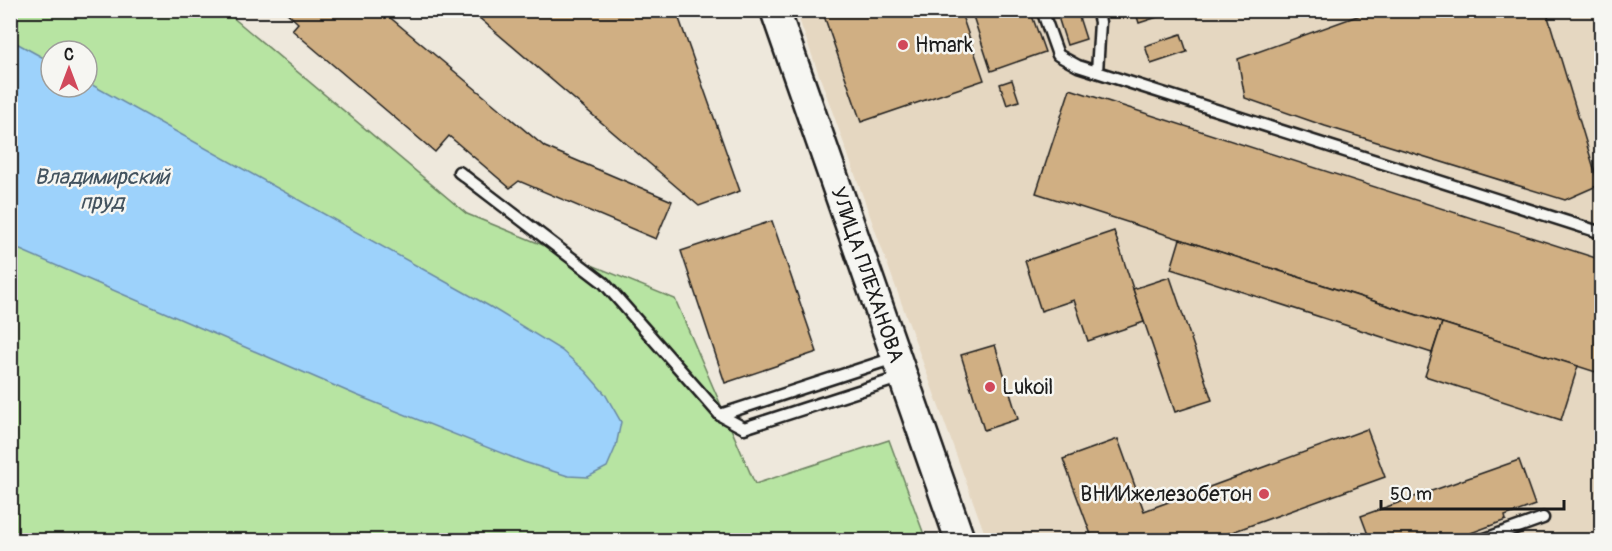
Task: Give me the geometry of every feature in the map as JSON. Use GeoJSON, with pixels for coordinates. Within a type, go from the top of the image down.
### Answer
{"type":"FeatureCollection","features":[{"type":"Feature","properties":{"kind":"main road","name":"УЛИЦА ПЛЕХАНОВА"},"geometry":{"type":"LineString","coordinates":[[775,10],[960,540]]}},
{"type":"Feature","properties":{"kind":"lane"},"geometry":{"type":"LineString","coordinates":[[1042,10],[1058,55],[1078,66],[1602,233]]}},
{"type":"Feature","properties":{"kind":"lane"},"geometry":{"type":"LineString","coordinates":[[1097,10],[1100,22],[1097,72]]}},
{"type":"Feature","properties":{"kind":"lane"},"geometry":{"type":"LineString","coordinates":[[459,172],[604,283],[720,415],[744,428],[899,367]]}},
{"type":"Feature","properties":{"kind":"lane"},"geometry":{"type":"LineString","coordinates":[[720,415],[899,367]]}},
{"type":"Feature","properties":{"kind":"lane"},"geometry":{"type":"LineString","coordinates":[[1482,540],[1543,518]]}},
{"type":"Feature","properties":{"kind":"shaded area"},"geometry":{"type":"Polygon","coordinates":[[[796,11],[1601,11],[1601,540],[987,540],[796,11]]]}},
{"type":"Feature","properties":{"kind":"green space"},"geometry":{"type":"Polygon","coordinates":[[[10,11],[225,11],[467,214],[675,299],[755,484],[889,440],[926,540],[11,540],[10,11]]]}},
{"type":"Feature","properties":{"kind":"water","name":"Владимирский пруд"},"geometry":{"type":"Polygon","coordinates":[[[11,40],[39,55],[39,99],[99,99],[99,89],[489,306],[561,350],[585,371],[605,394],[621,422],[616,446],[607,467],[588,477],[568,476],[524,462],[356,395],[11,246],[11,40]]]}},
{"type":"Feature","properties":{"kind":"building"},"geometry":{"type":"Polygon","coordinates":[[[284,10],[381,10],[545,147],[672,201],[656,239],[519,181],[510,188],[449,136],[435,152],[292,30],[298,23],[284,10]]]}},
{"type":"Feature","properties":{"kind":"building"},"geometry":{"type":"Polygon","coordinates":[[[470,10],[676,10],[740,191],[699,206],[470,10]]]}},
{"type":"Feature","properties":{"kind":"building","name":"Hmark"},"geometry":{"type":"Polygon","coordinates":[[[822,10],[960,10],[984,80],[861,122],[822,10]]]}},
{"type":"Feature","properties":{"kind":"building"},"geometry":{"type":"Polygon","coordinates":[[[971,10],[1030,10],[1045,52],[991,71],[971,10]]]}},
{"type":"Feature","properties":{"kind":"building"},"geometry":{"type":"Polygon","coordinates":[[[1135,10],[1179,10],[1139,23],[1135,10]]]}},
{"type":"Feature","properties":{"kind":"building"},"geometry":{"type":"Polygon","coordinates":[[[1374,10],[1546,10],[1599,185],[1565,200],[1325,126],[1245,98],[1238,59],[1374,10]]]}},
{"type":"Feature","properties":{"kind":"building"},"geometry":{"type":"Polygon","coordinates":[[[1072,11],[1078,14],[1086,39],[1067,45],[1059,20],[1062,14],[1072,11]]]}},
{"type":"Feature","properties":{"kind":"building"},"geometry":{"type":"Polygon","coordinates":[[[1181,34],[1187,52],[1151,64],[1145,46],[1181,34]]]}},
{"type":"Feature","properties":{"kind":"building"},"geometry":{"type":"Polygon","coordinates":[[[1012,80],[1019,101],[1007,105],[1000,84],[1012,80]]]}},
{"type":"Feature","properties":{"kind":"building"},"geometry":{"type":"Polygon","coordinates":[[[1070,89],[1602,260],[1602,374],[1036,193],[1070,89]]]}},
{"type":"Feature","properties":{"kind":"building"},"geometry":{"type":"Polygon","coordinates":[[[772,221],[817,352],[725,383],[681,251],[772,221]]]}},
{"type":"Feature","properties":{"kind":"building"},"geometry":{"type":"Polygon","coordinates":[[[1114,231],[1144,322],[1088,341],[1074,300],[1041,311],[1025,261],[1114,231]]]}},
{"type":"Feature","properties":{"kind":"building"},"geometry":{"type":"Polygon","coordinates":[[[1180,239],[1442,323],[1432,353],[1171,269],[1180,239]]]}},
{"type":"Feature","properties":{"kind":"building"},"geometry":{"type":"Polygon","coordinates":[[[1170,277],[1212,400],[1175,412],[1133,289],[1170,277]]]}},
{"type":"Feature","properties":{"kind":"building"},"geometry":{"type":"Polygon","coordinates":[[[1442,323],[1578,366],[1561,420],[1425,376],[1442,323]]]}},
{"type":"Feature","properties":{"kind":"building","name":"Lukoil"},"geometry":{"type":"Polygon","coordinates":[[[995,345],[1018,419],[984,430],[961,355],[995,345]]]}},
{"type":"Feature","properties":{"kind":"building","name":"ВНИИжелезобетон"},"geometry":{"type":"Polygon","coordinates":[[[1367,429],[1385,477],[1210,540],[1093,540],[1063,459],[1118,439],[1144,511],[1367,429]]]}},
{"type":"Feature","properties":{"kind":"building"},"geometry":{"type":"Polygon","coordinates":[[[1519,460],[1535,505],[1505,516],[1506,520],[1452,540],[1370,540],[1361,516],[1519,460]]]}},
{"type":"Feature","properties":{"kind":"building"},"geometry":{"type":"Polygon","coordinates":[[[1330,533],[1333,540],[1311,540],[1330,533]]]}},
{"type":"Feature","properties":{"kind":"building"},"geometry":{"type":"Polygon","coordinates":[[[1568,535],[1570,540],[1553,540],[1568,535]]]}},
{"type":"Feature","properties":{"kind":"place","name":"Hmark"},"geometry":{"type":"Point","coordinates":[903,45]}},
{"type":"Feature","properties":{"kind":"place","name":"Lukoil"},"geometry":{"type":"Point","coordinates":[990,387]}},
{"type":"Feature","properties":{"kind":"place","name":"ВНИИжелезобетон"},"geometry":{"type":"Point","coordinates":[1264,494]}}]}
